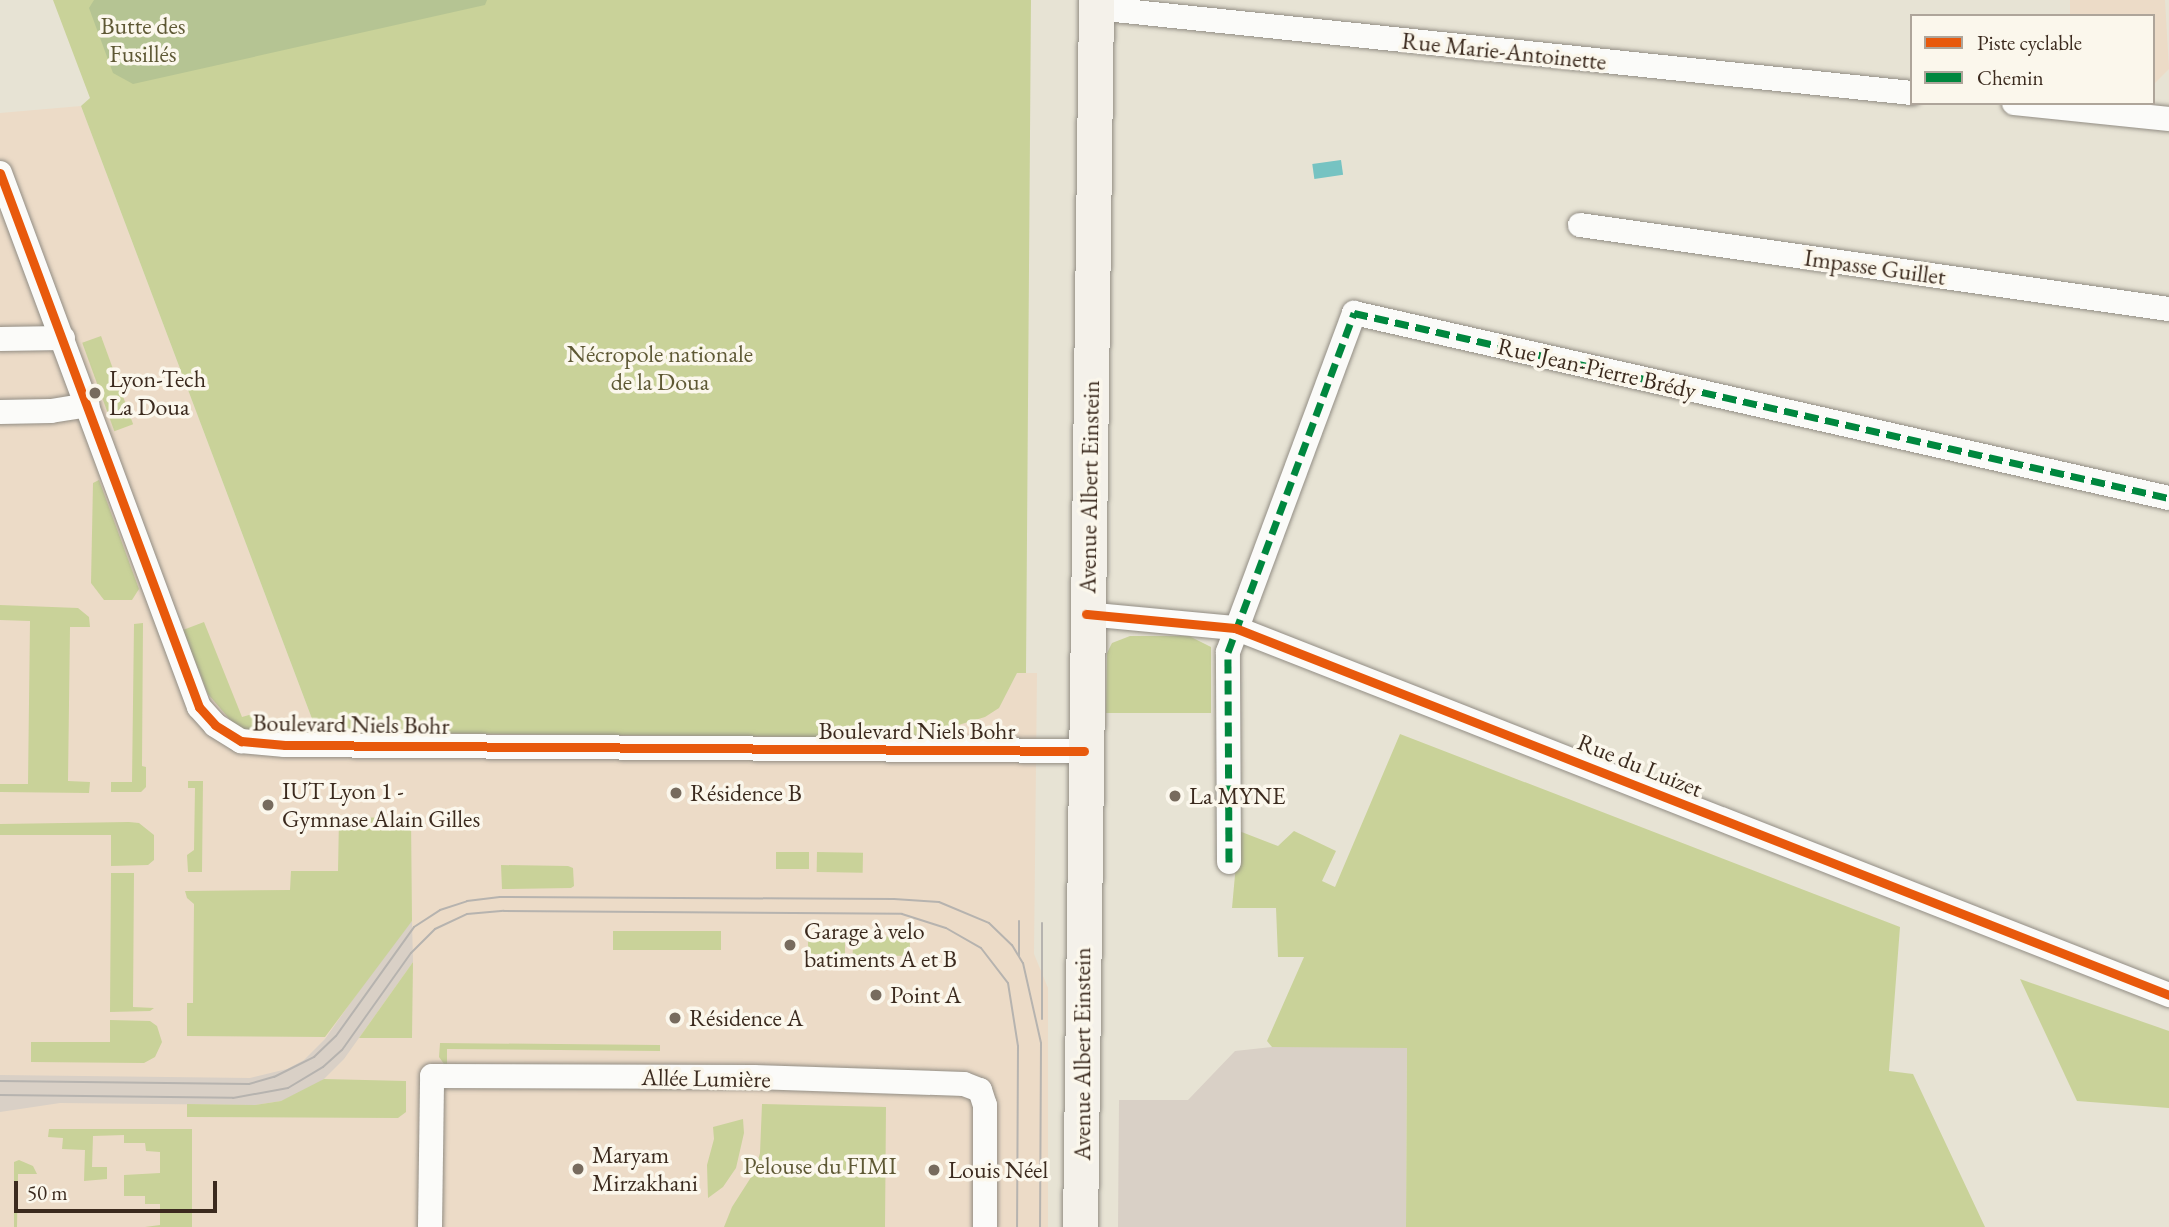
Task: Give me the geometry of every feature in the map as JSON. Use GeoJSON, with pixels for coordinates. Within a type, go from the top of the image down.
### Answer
{"type":"FeatureCollection","features":[{"type":"Feature","properties":{"kind":"street","name":"Rue Marie-Antoinette"},"geometry":{"type":"LineString","coordinates":[[1096,4],[1910,93]]}},
{"type":"Feature","properties":{"kind":"street","name":"Avenue Albert Einstein"},"geometry":{"type":"LineString","coordinates":[[1080,1227],[1084,751],[1096,4]]}},
{"type":"Feature","properties":{"kind":"street"},"geometry":{"type":"LineString","coordinates":[[2033,105],[2169,119]]}},
{"type":"Feature","properties":{"kind":"street","name":"Boulevard Niels Bohr"},"geometry":{"type":"LineString","coordinates":[[0,173],[199,707],[215,725],[241,741],[298,746],[1084,751]]}},
{"type":"Feature","properties":{"kind":"street","name":"Impasse Guillet"},"geometry":{"type":"LineString","coordinates":[[1580,225],[2169,309]]}},
{"type":"Feature","properties":{"kind":"street","name":"Rue Jean-Pierre Brédy"},"geometry":{"type":"LineString","coordinates":[[1235,628],[1354,313],[2169,498]]}},
{"type":"Feature","properties":{"kind":"street"},"geometry":{"type":"LineString","coordinates":[[0,339],[63,338]]}},
{"type":"Feature","properties":{"kind":"street"},"geometry":{"type":"LineString","coordinates":[[0,412],[51,411],[88,405]]}},
{"type":"Feature","properties":{"kind":"street","name":"Rue du Luizet"},"geometry":{"type":"LineString","coordinates":[[1086,614],[1235,628],[2169,995]]}},
{"type":"Feature","properties":{"kind":"street"},"geometry":{"type":"LineString","coordinates":[[1229,862],[1228,652],[1235,628]]}},
{"type":"Feature","properties":{"kind":"street","name":"Allée Lumière"},"geometry":{"type":"LineString","coordinates":[[430,1227],[432,1076],[754,1077],[964,1084],[980,1090],[986,1123],[985,1227]]}},
{"type":"Feature","properties":{"kind":"shaded area"},"geometry":{"type":"Polygon","coordinates":[[[2070,0],[2165,0],[2169,69],[2155,83],[2155,14],[2070,14],[2070,0]]]}},
{"type":"Feature","properties":{"kind":"shaded area","name":"Lyon-Tech La Doua"},"geometry":{"type":"Polygon","coordinates":[[[81,106],[317,732],[999,707],[1017,673],[1037,673],[1034,954],[1048,988],[1048,1227],[0,1227],[0,113],[81,106]]]}},
{"type":"Feature","properties":{"kind":"shaded area"},"geometry":{"type":"Polygon","coordinates":[[[412,921],[413,962],[344,1059],[324,1079],[302,1093],[281,1101],[255,1105],[60,1103],[0,1112],[0,1075],[250,1078],[287,1069],[304,1060],[325,1039],[394,941],[412,921]]]}},
{"type":"Feature","properties":{"kind":"shaded area"},"geometry":{"type":"Polygon","coordinates":[[[1272,1047],[1407,1047],[1406,1227],[1118,1227],[1119,1100],[1188,1100],[1235,1051],[1272,1047]]]}},
{"type":"Feature","properties":{"kind":"green space","name":"Nécropole nationale de la Doua"},"geometry":{"type":"Polygon","coordinates":[[[53,0],[1031,0],[1026,673],[1017,673],[999,708],[985,717],[915,738],[317,732],[81,106],[90,98],[53,0]]]}},
{"type":"Feature","properties":{"kind":"green space","name":"Butte des Fusillés"},"geometry":{"type":"Polygon","coordinates":[[[94,0],[487,0],[485,5],[133,84],[113,73],[89,8],[94,0]]]}},
{"type":"Feature","properties":{"kind":"green space"},"geometry":{"type":"Polygon","coordinates":[[[101,336],[133,424],[114,431],[82,343],[101,336]]]}},
{"type":"Feature","properties":{"kind":"green space"},"geometry":{"type":"Polygon","coordinates":[[[99,480],[139,589],[132,600],[104,600],[91,583],[93,483],[99,480]]]}},
{"type":"Feature","properties":{"kind":"green space"},"geometry":{"type":"Polygon","coordinates":[[[0,605],[78,608],[89,617],[90,627],[70,627],[68,781],[90,782],[89,793],[0,792],[0,784],[28,784],[30,621],[0,620],[0,605]]]}},
{"type":"Feature","properties":{"kind":"green space"},"geometry":{"type":"Polygon","coordinates":[[[204,622],[242,717],[256,713],[262,733],[246,731],[232,722],[208,694],[183,630],[204,622]]]}},
{"type":"Feature","properties":{"kind":"green space"},"geometry":{"type":"Polygon","coordinates":[[[143,623],[142,766],[146,767],[146,787],[141,792],[111,792],[111,782],[132,782],[134,624],[143,623]]]}},
{"type":"Feature","properties":{"kind":"green space"},"geometry":{"type":"Polygon","coordinates":[[[1130,636],[1189,636],[1211,647],[1211,713],[1106,713],[1107,653],[1112,643],[1130,636]]]}},
{"type":"Feature","properties":{"kind":"green space"},"geometry":{"type":"Polygon","coordinates":[[[1400,734],[1900,927],[1889,1071],[1913,1074],[1985,1227],[1406,1227],[1407,1048],[1272,1047],[1267,1041],[1304,957],[1278,957],[1276,908],[1232,908],[1239,831],[1278,846],[1294,831],[1336,851],[1322,881],[1335,887],[1400,734]]]}},
{"type":"Feature","properties":{"kind":"green space"},"geometry":{"type":"Polygon","coordinates":[[[188,781],[203,781],[202,872],[188,872],[187,855],[194,850],[195,788],[188,788],[188,781]]]}},
{"type":"Feature","properties":{"kind":"green space"},"geometry":{"type":"Polygon","coordinates":[[[411,817],[412,921],[325,1037],[187,1036],[187,1003],[193,1003],[194,904],[187,898],[185,891],[290,890],[291,871],[338,871],[339,818],[411,817]]]}},
{"type":"Feature","properties":{"kind":"green space"},"geometry":{"type":"Polygon","coordinates":[[[139,823],[154,835],[154,860],[148,865],[111,866],[111,835],[0,835],[0,824],[139,823]]]}},
{"type":"Feature","properties":{"kind":"green space"},"geometry":{"type":"Polygon","coordinates":[[[776,852],[809,852],[809,869],[776,869],[776,852]]]}},
{"type":"Feature","properties":{"kind":"green space"},"geometry":{"type":"Polygon","coordinates":[[[817,852],[863,853],[863,873],[817,872],[817,852]]]}},
{"type":"Feature","properties":{"kind":"green space"},"geometry":{"type":"Polygon","coordinates":[[[501,865],[568,866],[573,868],[574,886],[502,889],[501,865]]]}},
{"type":"Feature","properties":{"kind":"green space"},"geometry":{"type":"Polygon","coordinates":[[[111,873],[134,873],[133,1007],[154,1008],[150,1011],[110,1012],[111,873]]]}},
{"type":"Feature","properties":{"kind":"green space"},"geometry":{"type":"Polygon","coordinates":[[[613,931],[721,931],[721,950],[613,950],[613,931]]]}},
{"type":"Feature","properties":{"kind":"green space"},"geometry":{"type":"Polygon","coordinates":[[[808,935],[845,935],[845,954],[808,954],[808,935]]]}},
{"type":"Feature","properties":{"kind":"green space"},"geometry":{"type":"Polygon","coordinates":[[[853,936],[910,937],[910,956],[853,955],[853,936]]]}},
{"type":"Feature","properties":{"kind":"green space"},"geometry":{"type":"Polygon","coordinates":[[[413,962],[412,1038],[359,1038],[413,962]]]}},
{"type":"Feature","properties":{"kind":"green space"},"geometry":{"type":"Polygon","coordinates":[[[2020,979],[2169,1031],[2169,1108],[2077,1101],[2020,979]]]}},
{"type":"Feature","properties":{"kind":"green space"},"geometry":{"type":"Polygon","coordinates":[[[110,1020],[150,1021],[157,1026],[162,1042],[155,1057],[144,1063],[31,1062],[31,1042],[110,1042],[110,1020]]]}},
{"type":"Feature","properties":{"kind":"green space"},"geometry":{"type":"Polygon","coordinates":[[[440,1043],[660,1045],[660,1051],[447,1049],[447,1068],[439,1057],[440,1043]]]}},
{"type":"Feature","properties":{"kind":"green space"},"geometry":{"type":"Polygon","coordinates":[[[324,1079],[406,1081],[406,1112],[398,1118],[187,1117],[187,1104],[255,1105],[281,1101],[324,1079]]]}},
{"type":"Feature","properties":{"kind":"green space","name":"Pelouse du FIMI"},"geometry":{"type":"Polygon","coordinates":[[[762,1104],[886,1107],[885,1227],[724,1227],[732,1207],[755,1171],[760,1153],[762,1104]]]}},
{"type":"Feature","properties":{"kind":"green space"},"geometry":{"type":"Polygon","coordinates":[[[743,1119],[744,1133],[736,1168],[723,1187],[708,1198],[707,1165],[714,1139],[713,1127],[743,1119]]]}},
{"type":"Feature","properties":{"kind":"green space"},"geometry":{"type":"Polygon","coordinates":[[[49,1129],[192,1129],[192,1227],[145,1227],[160,1225],[160,1204],[145,1204],[145,1196],[124,1196],[124,1175],[160,1173],[160,1152],[146,1151],[145,1143],[124,1143],[124,1135],[93,1136],[92,1167],[107,1167],[107,1179],[84,1181],[85,1150],[62,1149],[63,1138],[48,1137],[49,1129]]]}},
{"type":"Feature","properties":{"kind":"green space"},"geometry":{"type":"Polygon","coordinates":[[[19,1160],[33,1166],[37,1174],[18,1174],[17,1227],[14,1227],[14,1162],[19,1160]]]}},
{"type":"Feature","properties":{"kind":"water"},"geometry":{"type":"Polygon","coordinates":[[[1341,160],[1343,175],[1314,179],[1312,164],[1341,160]]]}},
{"type":"Feature","properties":{"kind":"tram line"},"geometry":{"type":"LineString","coordinates":[[0,1081],[249,1084],[274,1077],[314,1057],[336,1036],[414,927],[440,910],[467,901],[500,897],[894,899],[939,902],[989,923],[1012,945],[1023,963],[1041,1043],[1040,1227]]}},
{"type":"Feature","properties":{"kind":"tram line"},"geometry":{"type":"LineString","coordinates":[[0,1095],[233,1098],[288,1088],[323,1067],[342,1050],[411,953],[435,929],[467,914],[504,911],[902,914],[946,928],[981,948],[1008,983],[1018,1046],[1017,1227]]}},
{"type":"Feature","properties":{"kind":"tram line"},"geometry":{"type":"LineString","coordinates":[[1019,921],[1019,956]]}},
{"type":"Feature","properties":{"kind":"tram line"},"geometry":{"type":"LineString","coordinates":[[1042,923],[1042,1019]]}},
{"type":"Feature","properties":{"kind":"marked path"},"geometry":{"type":"LineString","coordinates":[[1229,862],[1228,652],[1354,313],[2169,498]]}},
{"type":"Feature","properties":{"kind":"cycle path"},"geometry":{"type":"LineString","coordinates":[[0,173],[199,707],[215,725],[241,741],[285,745],[1084,751]]}},
{"type":"Feature","properties":{"kind":"cycle path"},"geometry":{"type":"LineString","coordinates":[[1086,614],[1235,628],[2169,995]]}},
{"type":"Feature","properties":{"kind":"place","name":"Lyon-Tech La Doua"},"geometry":{"type":"Point","coordinates":[95,393]}},
{"type":"Feature","properties":{"kind":"place","name":"Résidence B"},"geometry":{"type":"Point","coordinates":[676,793]}},
{"type":"Feature","properties":{"kind":"place","name":"La MYNE"},"geometry":{"type":"Point","coordinates":[1175,796]}},
{"type":"Feature","properties":{"kind":"place","name":"IUT Lyon 1 - Gymnase Alain Gilles"},"geometry":{"type":"Point","coordinates":[268,805]}},
{"type":"Feature","properties":{"kind":"place","name":"Garage à velo batiments A et B"},"geometry":{"type":"Point","coordinates":[790,945]}},
{"type":"Feature","properties":{"kind":"place","name":"Point A"},"geometry":{"type":"Point","coordinates":[876,995]}},
{"type":"Feature","properties":{"kind":"place","name":"Résidence A"},"geometry":{"type":"Point","coordinates":[675,1018]}},
{"type":"Feature","properties":{"kind":"place","name":"Maryam Mirzakhani"},"geometry":{"type":"Point","coordinates":[578,1169]}},
{"type":"Feature","properties":{"kind":"place","name":"Louis Néel"},"geometry":{"type":"Point","coordinates":[934,1170]}}]}
